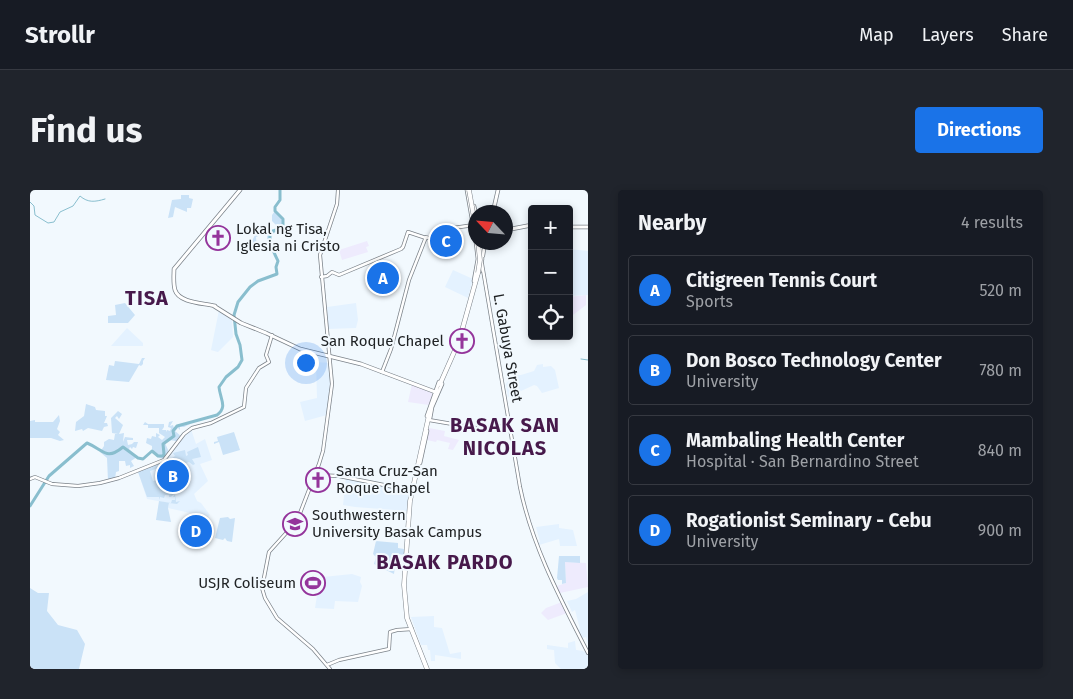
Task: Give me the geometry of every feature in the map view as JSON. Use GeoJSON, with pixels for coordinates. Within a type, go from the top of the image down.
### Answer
{"type":"FeatureCollection","features":[{"type":"Feature","properties":{"kind":"main road"},"geometry":{"type":"LineString","coordinates":[[240,190],[174,269],[174,286],[178,296],[214,306],[238,320],[300,350],[353,362],[437,392]]}},
{"type":"Feature","properties":{"kind":"main road"},"geometry":{"type":"LineString","coordinates":[[469,190],[473,205]]}},
{"type":"Feature","properties":{"kind":"main road"},"geometry":{"type":"LineString","coordinates":[[469,190],[472,205]]}},
{"type":"Feature","properties":{"kind":"main road"},"geometry":{"type":"LineString","coordinates":[[495,205],[498,190]]}},
{"type":"Feature","properties":{"kind":"main road"},"geometry":{"type":"LineString","coordinates":[[573,226],[588,226]]}},
{"type":"Feature","properties":{"kind":"main road"},"geometry":{"type":"LineString","coordinates":[[513,230],[528,227]]}},
{"type":"Feature","properties":{"kind":"main road"},"geometry":{"type":"LineString","coordinates":[[474,285],[478,250]]}},
{"type":"Feature","properties":{"kind":"main road"},"geometry":{"type":"LineString","coordinates":[[440,384],[458,341],[478,273],[479,250]]}},
{"type":"Feature","properties":{"kind":"main road"},"geometry":{"type":"LineString","coordinates":[[419,462],[428,411],[458,341]]}},
{"type":"Feature","properties":{"kind":"main road"},"geometry":{"type":"LineString","coordinates":[[428,669],[411,629],[406,602],[408,538],[413,490],[429,418],[437,392]]}},
{"type":"Feature","properties":{"kind":"main road"},"geometry":{"type":"LineString","coordinates":[[419,462],[429,418]]}},
{"type":"Feature","properties":{"kind":"street"},"geometry":{"type":"LineString","coordinates":[[330,669],[313,649],[277,618],[265,598],[262,588],[269,552],[297,520],[323,451],[332,392],[320,254],[337,204],[338,190]]}},
{"type":"Feature","properties":{"kind":"street"},"geometry":{"type":"LineString","coordinates":[[321,277],[327,276],[332,272],[338,275],[401,249],[404,247],[408,232],[434,240],[439,230],[468,227]]}},
{"type":"Feature","properties":{"kind":"street"},"geometry":{"type":"LineString","coordinates":[[382,372],[391,349],[410,280],[426,238]]}},
{"type":"Feature","properties":{"kind":"street","name":"L. Gabuya Street"},"geometry":{"type":"LineString","coordinates":[[480,250],[521,493],[533,534],[546,567],[588,652]]}},
{"type":"Feature","properties":{"kind":"street"},"geometry":{"type":"LineString","coordinates":[[30,479],[35,477],[64,486],[98,484],[119,478],[164,460],[184,434],[192,428],[210,423],[243,408],[246,388],[259,368],[269,362],[266,355],[272,335]]}},
{"type":"Feature","properties":{"kind":"street"},"geometry":{"type":"LineString","coordinates":[[429,418],[476,428],[510,426]]}},
{"type":"Feature","properties":{"kind":"street"},"geometry":{"type":"LineString","coordinates":[[315,476],[337,476],[413,490]]}},
{"type":"Feature","properties":{"kind":"street"},"geometry":{"type":"LineString","coordinates":[[327,665],[340,660],[389,649],[390,632],[411,629]]}},
{"type":"Feature","properties":{"kind":"shaded area"},"geometry":{"type":"Polygon","coordinates":[[[181,195],[189,195],[189,198],[193,199],[191,208],[187,208],[187,212],[175,207],[173,217],[168,218],[172,200],[181,199],[181,195]]]}},
{"type":"Feature","properties":{"kind":"shaded area"},"geometry":{"type":"Polygon","coordinates":[[[275,211],[284,219],[283,228],[271,235],[274,251],[267,239],[270,231],[256,237],[257,249],[253,248],[252,250],[249,239],[253,239],[255,235],[270,230],[268,224],[270,223],[274,230],[282,227],[282,224],[278,227],[272,221],[272,215],[275,211]]]}},
{"type":"Feature","properties":{"kind":"shaded area"},"geometry":{"type":"Polygon","coordinates":[[[367,241],[369,246],[366,247],[368,252],[342,260],[339,250],[367,241]]]}},
{"type":"Feature","properties":{"kind":"shaded area"},"geometry":{"type":"Polygon","coordinates":[[[573,249],[588,251],[588,295],[573,296],[573,249]]]}},
{"type":"Feature","properties":{"kind":"shaded area"},"geometry":{"type":"Polygon","coordinates":[[[453,270],[473,279],[468,298],[445,287],[453,270]]]}},
{"type":"Feature","properties":{"kind":"shaded area"},"geometry":{"type":"Polygon","coordinates":[[[586,295],[586,305],[573,315],[573,297],[586,295]]]}},
{"type":"Feature","properties":{"kind":"shaded area"},"geometry":{"type":"Polygon","coordinates":[[[125,303],[135,315],[128,323],[108,323],[108,316],[116,315],[115,305],[125,303]]]}},
{"type":"Feature","properties":{"kind":"shaded area"},"geometry":{"type":"Polygon","coordinates":[[[356,303],[358,320],[356,328],[328,329],[327,307],[356,303]]]}},
{"type":"Feature","properties":{"kind":"shaded area"},"geometry":{"type":"Polygon","coordinates":[[[219,310],[232,320],[233,337],[218,352],[211,350],[219,310]]]}},
{"type":"Feature","properties":{"kind":"shaded area"},"geometry":{"type":"Polygon","coordinates":[[[127,328],[143,343],[143,346],[111,346],[127,328]]]}},
{"type":"Feature","properties":{"kind":"shaded area"},"geometry":{"type":"Polygon","coordinates":[[[142,358],[145,358],[143,364],[139,365],[129,382],[106,380],[109,365],[114,366],[115,361],[139,364],[142,358]]]}},
{"type":"Feature","properties":{"kind":"shaded area"},"geometry":{"type":"Polygon","coordinates":[[[316,362],[330,363],[331,382],[327,415],[305,421],[300,402],[317,398],[316,362]]]}},
{"type":"Feature","properties":{"kind":"shaded area"},"geometry":{"type":"Polygon","coordinates":[[[543,364],[543,367],[551,366],[555,370],[559,388],[542,393],[534,385],[508,397],[506,384],[509,380],[506,377],[511,371],[512,375],[521,375],[534,371],[537,365],[543,364]]]}},
{"type":"Feature","properties":{"kind":"shaded area"},"geometry":{"type":"Polygon","coordinates":[[[412,384],[432,392],[433,396],[429,405],[408,402],[412,384]]]}},
{"type":"Feature","properties":{"kind":"shaded area"},"geometry":{"type":"Polygon","coordinates":[[[86,404],[95,407],[96,410],[105,411],[105,416],[107,416],[104,423],[107,423],[108,426],[104,427],[102,431],[88,428],[83,431],[82,429],[75,431],[76,422],[84,416],[86,404]]]}},
{"type":"Feature","properties":{"kind":"shaded area"},"geometry":{"type":"Polygon","coordinates":[[[118,411],[122,414],[119,419],[117,416],[115,418],[123,425],[119,434],[124,433],[123,442],[125,437],[133,438],[133,440],[127,440],[128,445],[138,442],[136,448],[133,447],[132,449],[130,447],[129,449],[137,457],[131,461],[134,466],[130,468],[130,465],[126,466],[125,461],[119,461],[119,471],[116,472],[115,479],[108,481],[107,458],[100,452],[104,442],[109,439],[114,440],[115,434],[118,434],[112,433],[111,418],[118,411]]]}},
{"type":"Feature","properties":{"kind":"shaded area"},"geometry":{"type":"Polygon","coordinates":[[[59,415],[60,421],[57,429],[60,432],[58,435],[64,440],[30,438],[30,421],[53,422],[59,415]]]}},
{"type":"Feature","properties":{"kind":"shaded area"},"geometry":{"type":"Polygon","coordinates":[[[173,421],[170,426],[173,425],[174,428],[189,422],[190,424],[180,427],[180,430],[178,428],[175,431],[182,437],[178,442],[171,440],[165,443],[169,452],[163,459],[157,457],[152,446],[146,443],[147,438],[156,437],[156,433],[160,435],[158,437],[162,440],[165,437],[159,433],[159,428],[148,428],[148,425],[143,425],[145,422],[148,424],[164,424],[162,430],[167,432],[171,428],[168,427],[169,422],[173,421]]]}},
{"type":"Feature","properties":{"kind":"shaded area"},"geometry":{"type":"Polygon","coordinates":[[[429,428],[445,431],[444,436],[459,440],[453,450],[448,449],[450,443],[427,440],[429,428]]]}},
{"type":"Feature","properties":{"kind":"shaded area"},"geometry":{"type":"Polygon","coordinates":[[[191,429],[196,444],[205,439],[212,460],[200,464],[208,481],[194,494],[197,501],[201,503],[210,515],[208,517],[168,508],[169,503],[147,499],[138,472],[166,459],[172,449],[191,429]]]}},
{"type":"Feature","properties":{"kind":"shaded area"},"geometry":{"type":"Polygon","coordinates":[[[234,432],[240,450],[223,455],[219,442],[214,444],[214,442],[218,441],[217,437],[234,432]]]}},
{"type":"Feature","properties":{"kind":"shaded area"},"geometry":{"type":"Polygon","coordinates":[[[198,447],[201,457],[192,459],[195,464],[193,465],[189,462],[184,462],[172,471],[176,477],[165,478],[161,467],[150,471],[153,481],[162,478],[166,482],[171,481],[175,493],[171,497],[165,495],[164,498],[160,497],[159,500],[159,497],[147,497],[138,472],[166,459],[168,461],[175,456],[173,453],[185,450],[186,456],[188,455],[187,452],[198,447]]]}},
{"type":"Feature","properties":{"kind":"shaded area"},"geometry":{"type":"Polygon","coordinates":[[[346,477],[411,490],[408,511],[343,505],[346,477]]]}},
{"type":"Feature","properties":{"kind":"shaded area"},"geometry":{"type":"Polygon","coordinates":[[[175,494],[176,502],[180,501],[177,504],[169,503],[168,508],[171,522],[156,520],[159,501],[171,503],[172,500],[175,500],[175,497],[173,497],[175,494]]]}},
{"type":"Feature","properties":{"kind":"shaded area"},"geometry":{"type":"Polygon","coordinates":[[[228,517],[230,519],[235,518],[232,542],[227,541],[225,538],[223,540],[215,538],[220,518],[228,517]]]}},
{"type":"Feature","properties":{"kind":"shaded area"},"geometry":{"type":"Polygon","coordinates":[[[559,524],[559,528],[573,530],[577,546],[560,546],[559,539],[539,545],[536,527],[559,524]]]}},
{"type":"Feature","properties":{"kind":"shaded area"},"geometry":{"type":"Polygon","coordinates":[[[376,541],[398,543],[398,548],[404,549],[404,555],[393,553],[390,563],[395,566],[394,574],[374,564],[376,557],[373,554],[376,541]]]}},
{"type":"Feature","properties":{"kind":"shaded area"},"geometry":{"type":"Polygon","coordinates":[[[559,556],[580,556],[580,563],[565,562],[566,583],[562,584],[562,580],[557,578],[559,556]]]}},
{"type":"Feature","properties":{"kind":"shaded area"},"geometry":{"type":"Polygon","coordinates":[[[565,562],[586,563],[588,587],[560,593],[557,586],[566,583],[565,562]]]}},
{"type":"Feature","properties":{"kind":"shaded area"},"geometry":{"type":"Polygon","coordinates":[[[352,574],[361,577],[360,582],[362,586],[358,602],[335,601],[334,609],[315,608],[318,589],[305,586],[306,577],[321,580],[323,577],[352,574]]]}},
{"type":"Feature","properties":{"kind":"shaded area"},"geometry":{"type":"Polygon","coordinates":[[[30,588],[38,593],[49,593],[47,611],[58,625],[77,630],[85,644],[79,669],[30,669],[30,588]]]}},
{"type":"Feature","properties":{"kind":"shaded area"},"geometry":{"type":"Polygon","coordinates":[[[588,592],[588,644],[586,637],[582,638],[578,630],[580,629],[575,610],[572,612],[567,601],[576,599],[588,592]]]}},
{"type":"Feature","properties":{"kind":"shaded area"},"geometry":{"type":"Polygon","coordinates":[[[562,602],[567,613],[548,620],[541,613],[546,608],[562,602]]]}},
{"type":"Feature","properties":{"kind":"shaded area"},"geometry":{"type":"Polygon","coordinates":[[[434,616],[434,627],[442,628],[450,654],[461,652],[461,659],[435,655],[435,661],[431,661],[430,650],[428,650],[427,645],[421,645],[411,617],[434,616]]]}},
{"type":"Feature","properties":{"kind":"shaded area"},"geometry":{"type":"Polygon","coordinates":[[[575,641],[576,650],[586,651],[588,655],[588,669],[561,669],[555,663],[554,650],[547,649],[547,645],[568,648],[568,643],[575,641]]]}},
{"type":"Feature","properties":{"kind":"waterway"},"geometry":{"type":"LineString","coordinates":[[30,506],[49,476],[87,443],[109,454],[123,447],[138,458],[143,459],[152,451],[158,456],[163,456],[163,444],[174,436],[173,431],[177,426],[217,415],[220,412],[223,402],[219,387],[242,360],[234,315],[238,302],[250,287],[258,281],[277,274],[276,267],[278,261],[271,246],[270,235],[271,232],[283,227],[283,219],[275,211],[275,207],[280,200],[280,190]]}},
{"type":"Feature","properties":{"kind":"waterway"},"geometry":{"type":"LineString","coordinates":[[30,202],[34,206],[35,215],[48,223],[54,222],[60,212],[73,206],[80,196],[92,201],[105,199]]}},
{"type":"Feature","properties":{"kind":"waterway"},"geometry":{"type":"LineString","coordinates":[[581,359],[588,360]]}},
{"type":"Feature","properties":{"kind":"waterway"},"geometry":{"type":"LineString","coordinates":[[409,563],[421,564]]}},
{"type":"Feature","properties":{"kind":"place","name":"Lokal ng Tisa, Iglesia ni Cristo"},"geometry":{"type":"Point","coordinates":[218,238]}},
{"type":"Feature","properties":{"kind":"place","name":"Mambaling Health Center"},"geometry":{"type":"Point","coordinates":[446,241]}},
{"type":"Feature","properties":{"kind":"place","name":"Citigreen Tennis Court"},"geometry":{"type":"Point","coordinates":[383,278]}},
{"type":"Feature","properties":{"kind":"place","name":"San Roque Chapel"},"geometry":{"type":"Point","coordinates":[462,341]}},
{"type":"Feature","properties":{"kind":"place","name":"Don Bosco Technology Center"},"geometry":{"type":"Point","coordinates":[173,476]}},
{"type":"Feature","properties":{"kind":"place","name":"Santa Cruz-San Roque Chapel"},"geometry":{"type":"Point","coordinates":[318,480]}},
{"type":"Feature","properties":{"kind":"place","name":"Southwestern University Basak Campus"},"geometry":{"type":"Point","coordinates":[295,524]}},
{"type":"Feature","properties":{"kind":"place","name":"Rogationist Seminary - Cebu"},"geometry":{"type":"Point","coordinates":[196,531]}},
{"type":"Feature","properties":{"kind":"place","name":"USJR Coliseum"},"geometry":{"type":"Point","coordinates":[313,583]}},
{"type":"Feature","properties":{"kind":"district","name":"TISA"},"geometry":{"type":"Point","coordinates":[147,298]}},
{"type":"Feature","properties":{"kind":"district","name":"BASAK SAN NICOLAS"},"geometry":{"type":"Point","coordinates":[505,436]}},
{"type":"Feature","properties":{"kind":"district","name":"BASAK PARDO"},"geometry":{"type":"Point","coordinates":[445,562]}}]}
